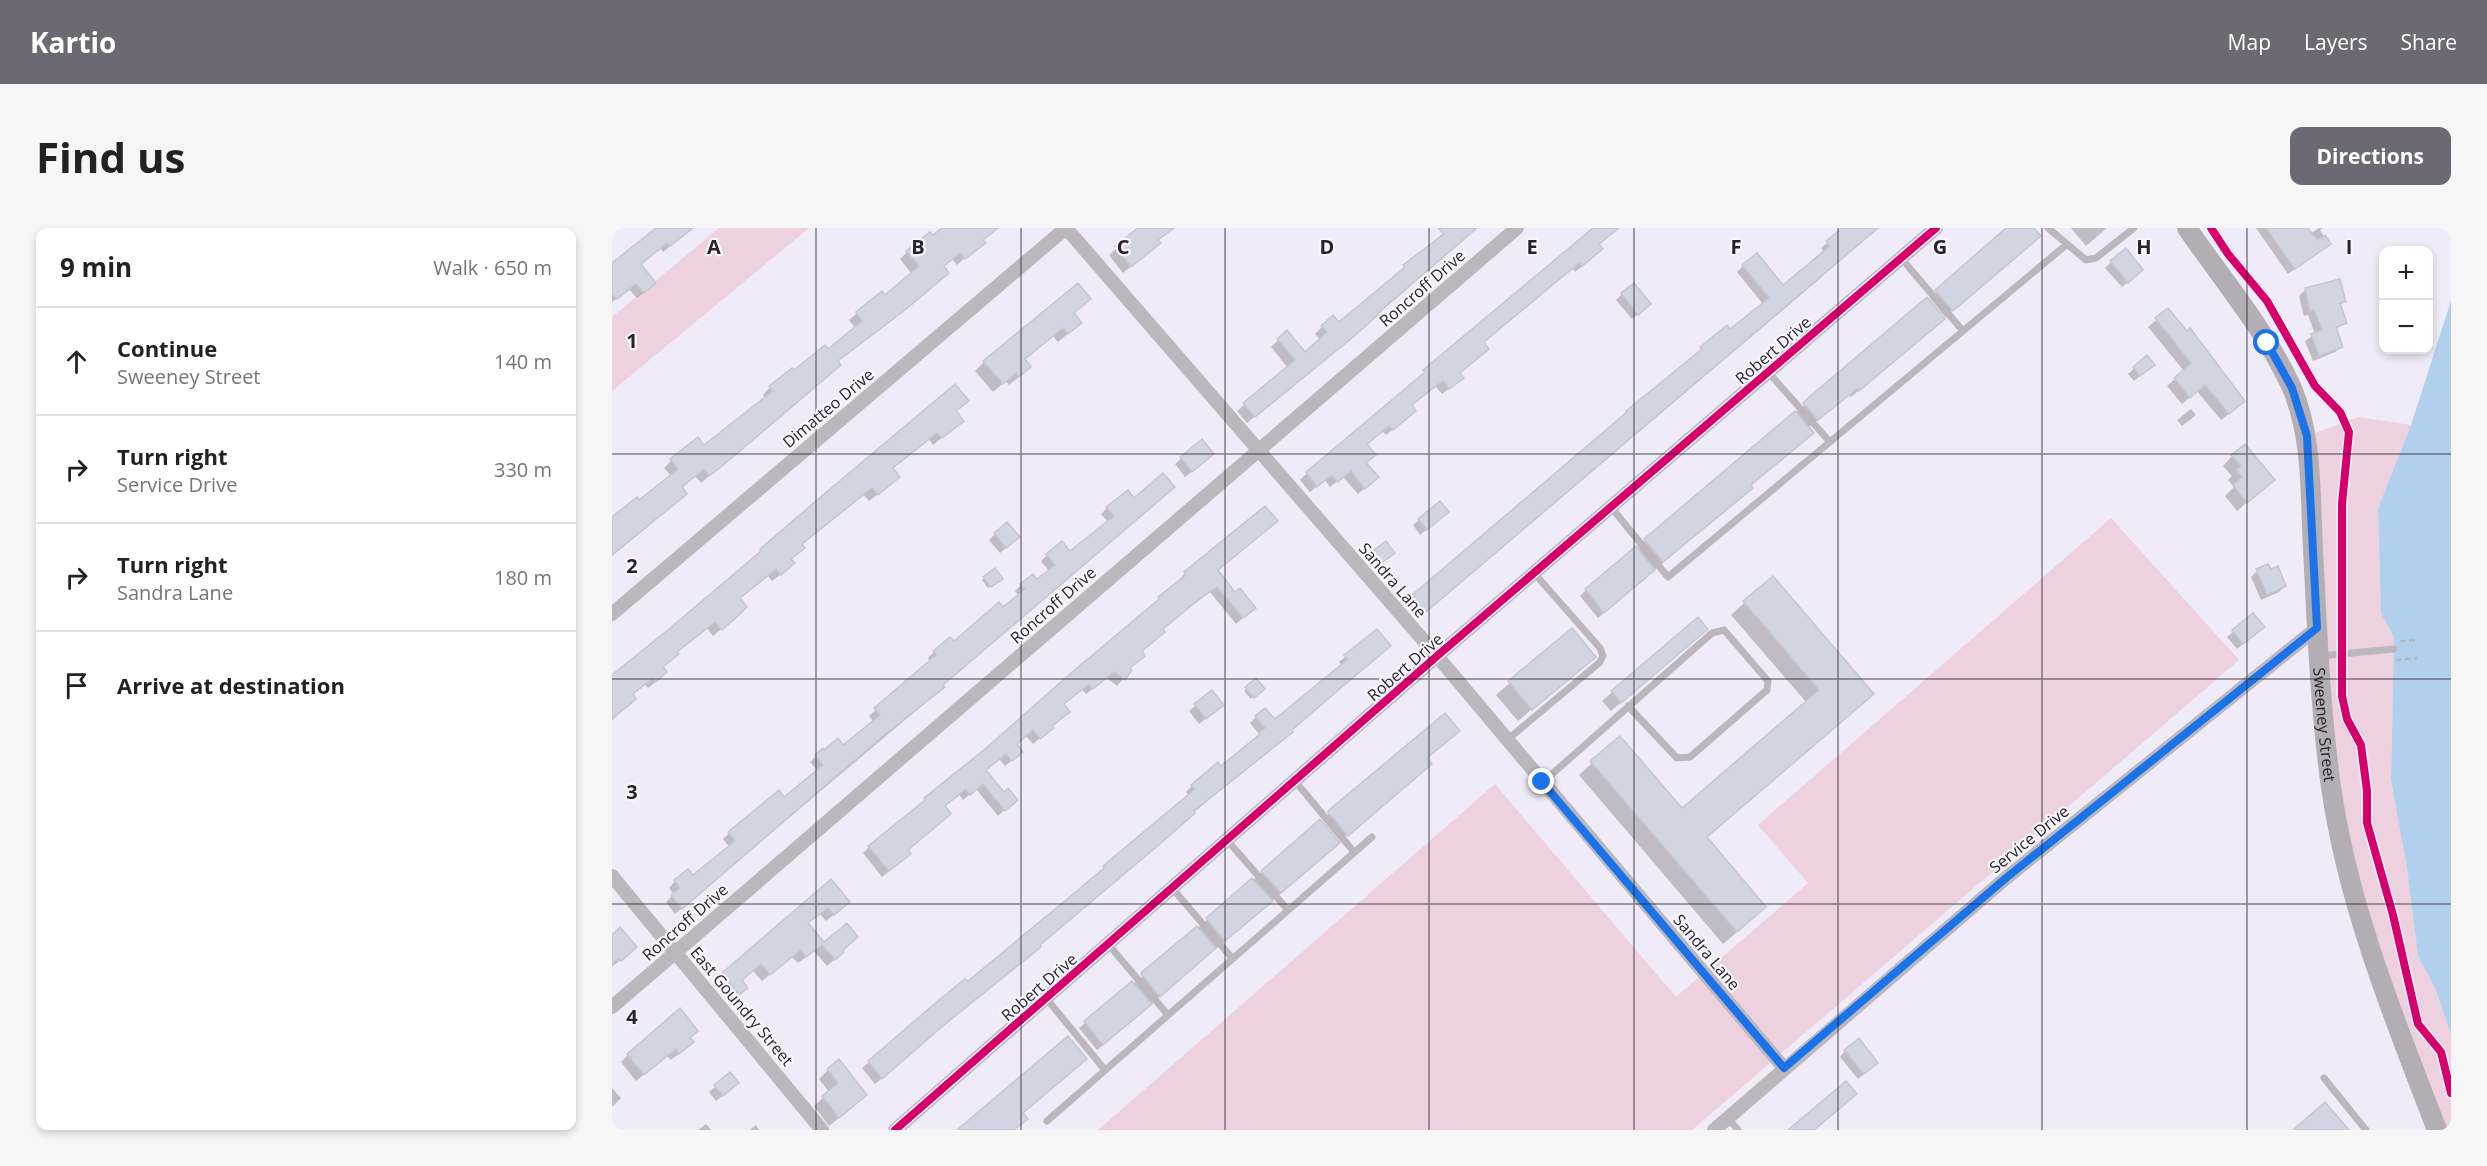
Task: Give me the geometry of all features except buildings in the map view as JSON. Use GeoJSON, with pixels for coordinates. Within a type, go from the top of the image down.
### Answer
{"type":"FeatureCollection","features":[{"type":"Feature","properties":{"kind":"street","name":"Sandra Lane"},"geometry":{"type":"LineString","coordinates":[[1066,228],[1437,656],[1784,1068]]}},
{"type":"Feature","properties":{"kind":"street","name":"Dimatteo Drive"},"geometry":{"type":"LineString","coordinates":[[612,614],[1066,228]]}},
{"type":"Feature","properties":{"kind":"street","name":"Roncroff Drive"},"geometry":{"type":"LineString","coordinates":[[612,1007],[1517,228]]}},
{"type":"Feature","properties":{"kind":"street","name":"Robert Drive"},"geometry":{"type":"LineString","coordinates":[[895,1130],[1437,656],[1936,228]]}},
{"type":"Feature","properties":{"kind":"street","name":"Sweeney Street"},"geometry":{"type":"LineString","coordinates":[[2187,228],[2267,343],[2292,388],[2307,436],[2318,657],[2331,788],[2349,882],[2388,1001],[2437,1130]]}},
{"type":"Feature","properties":{"kind":"street","name":"Service Drive"},"geometry":{"type":"LineString","coordinates":[[1714,1130],[2006,878],[2317,628]]}},
{"type":"Feature","properties":{"kind":"street","name":"East Goundry Street"},"geometry":{"type":"LineString","coordinates":[[612,876],[822,1130]]}},
{"type":"Feature","properties":{"kind":"lane"},"geometry":{"type":"LineString","coordinates":[[2048,228],[2086,260],[2096,258],[2134,228]]}},
{"type":"Feature","properties":{"kind":"lane"},"geometry":{"type":"LineString","coordinates":[[1611,507],[1668,577],[2066,245]]}},
{"type":"Feature","properties":{"kind":"lane"},"geometry":{"type":"LineString","coordinates":[[1901,258],[1963,331]]}},
{"type":"Feature","properties":{"kind":"lane"},"geometry":{"type":"LineString","coordinates":[[1768,372],[1830,442]]}},
{"type":"Feature","properties":{"kind":"lane"},"geometry":{"type":"LineString","coordinates":[[1507,740],[1599,663],[1603,656],[1600,648],[1534,573]]}},
{"type":"Feature","properties":{"kind":"lane"},"geometry":{"type":"LineString","coordinates":[[1542,782],[1628,706],[1712,633],[1724,630],[1768,681],[1767,690],[1690,757],[1677,758],[1628,706]]}},
{"type":"Feature","properties":{"kind":"lane"},"geometry":{"type":"LineString","coordinates":[[2318,657],[2394,649]]}},
{"type":"Feature","properties":{"kind":"lane"},"geometry":{"type":"LineString","coordinates":[[1295,781],[1354,852]]}},
{"type":"Feature","properties":{"kind":"lane"},"geometry":{"type":"LineString","coordinates":[[1047,1120],[1372,837]]}},
{"type":"Feature","properties":{"kind":"lane"},"geometry":{"type":"LineString","coordinates":[[1227,840],[1288,910]]}},
{"type":"Feature","properties":{"kind":"lane"},"geometry":{"type":"LineString","coordinates":[[1172,888],[1232,958]]}},
{"type":"Feature","properties":{"kind":"lane"},"geometry":{"type":"LineString","coordinates":[[1108,944],[1168,1015]]}},
{"type":"Feature","properties":{"kind":"lane"},"geometry":{"type":"LineString","coordinates":[[1046,998],[1105,1070]]}},
{"type":"Feature","properties":{"kind":"lane"},"geometry":{"type":"LineString","coordinates":[[2324,1077],[2367,1130]]}},
{"type":"Feature","properties":{"kind":"lane"},"geometry":{"type":"LineString","coordinates":[[1728,1118],[1738,1130]]}},
{"type":"Feature","properties":{"kind":"path"},"geometry":{"type":"LineString","coordinates":[[2391,641],[2419,640]]}},
{"type":"Feature","properties":{"kind":"path"},"geometry":{"type":"LineString","coordinates":[[2390,660],[2417,657]]}},
{"type":"Feature","properties":{"kind":"shaded area"},"geometry":{"type":"Polygon","coordinates":[[[719,228],[809,228],[612,391],[612,317],[719,228]]]}},
{"type":"Feature","properties":{"kind":"shaded area"},"geometry":{"type":"Polygon","coordinates":[[[2358,417],[2411,425],[2378,508],[2381,612],[2394,637],[2391,780],[2407,868],[2418,955],[2435,988],[2451,1034],[2451,1130],[2437,1130],[2349,882],[2318,657],[2307,436],[2358,417]]]}},
{"type":"Feature","properties":{"kind":"shaded area"},"geometry":{"type":"Polygon","coordinates":[[[2111,518],[2239,660],[1692,1130],[1098,1130],[1495,784],[1676,997],[1808,883],[1758,825],[2111,518]]]}},
{"type":"Feature","properties":{"kind":"water"},"geometry":{"type":"Polygon","coordinates":[[[2451,301],[2451,1034],[2435,988],[2418,956],[2407,868],[2391,780],[2394,637],[2381,613],[2378,508],[2411,425],[2451,301]]]}},
{"type":"Feature","properties":{"kind":"cycle path"},"geometry":{"type":"LineString","coordinates":[[895,1130],[1437,656],[1936,228]]}},
{"type":"Feature","properties":{"kind":"cycle path"},"geometry":{"type":"LineString","coordinates":[[2211,228],[2228,254],[2267,301],[2315,386],[2340,412],[2349,432],[2342,504],[2342,696],[2347,719],[2361,745],[2367,791],[2367,823],[2393,915],[2418,1024],[2441,1052],[2451,1093]]}},
{"type":"Feature","properties":{"kind":"route"},"geometry":{"type":"LineString","coordinates":[[1542,782],[1784,1068],[2006,878],[2317,628],[2307,436],[2292,388],[2267,343]]}}]}
